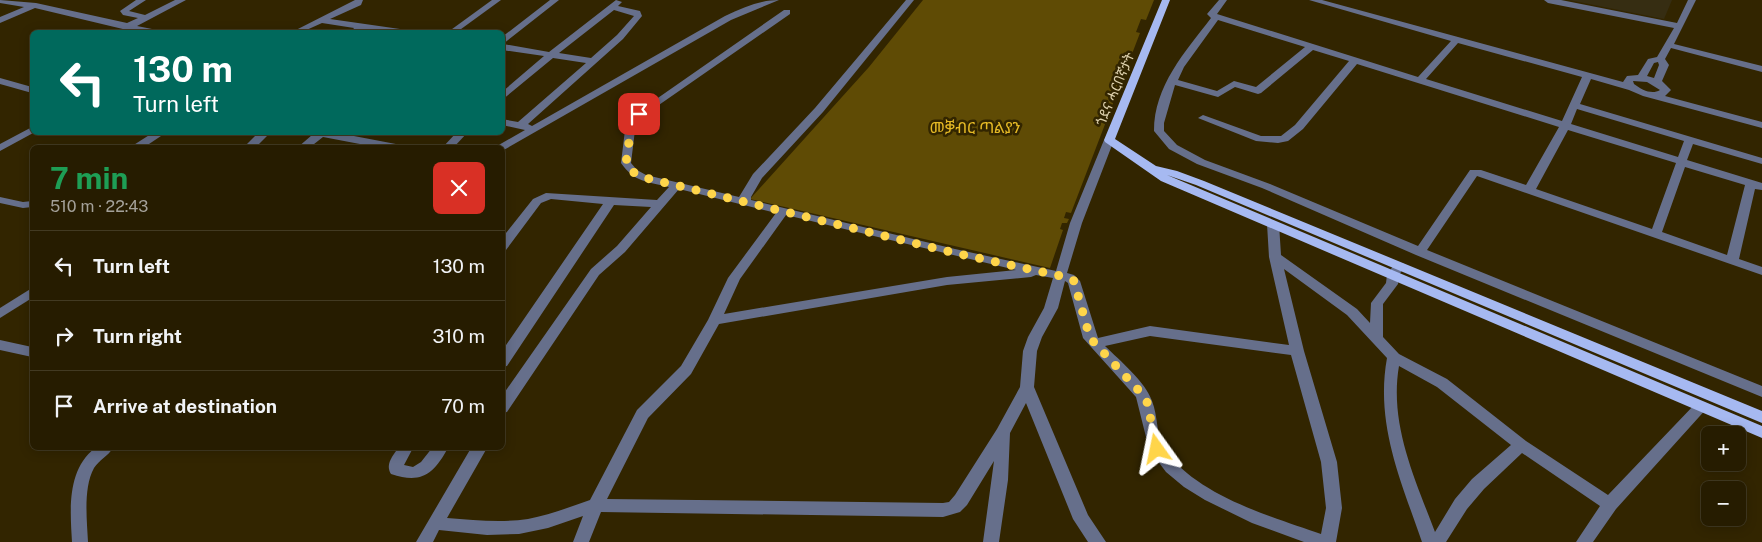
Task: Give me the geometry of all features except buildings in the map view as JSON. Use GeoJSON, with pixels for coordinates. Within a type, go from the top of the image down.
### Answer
{"type":"FeatureCollection","features":[{"type":"Feature","properties":{"kind":"main road","name":"ጎደና ሓርበኛታት"},"geometry":{"type":"LineString","coordinates":[[1166,0],[1109,140],[1165,179],[1273,224],[1396,270]]}},
{"type":"Feature","properties":{"kind":"main road"},"geometry":{"type":"LineString","coordinates":[[1153,169],[1173,172],[1200,183],[1701,407],[1762,432]]}},
{"type":"Feature","properties":{"kind":"main road"},"geometry":{"type":"LineString","coordinates":[[1396,270],[1762,417]]}},
{"type":"Feature","properties":{"kind":"street"},"geometry":{"type":"LineString","coordinates":[[0,0],[144,30]]}},
{"type":"Feature","properties":{"kind":"street"},"geometry":{"type":"LineString","coordinates":[[0,20],[50,0]]}},
{"type":"Feature","properties":{"kind":"street"},"geometry":{"type":"LineString","coordinates":[[142,0],[124,11],[146,18]]}},
{"type":"Feature","properties":{"kind":"street"},"geometry":{"type":"LineString","coordinates":[[128,27],[182,0]]}},
{"type":"Feature","properties":{"kind":"street"},"geometry":{"type":"LineString","coordinates":[[301,30],[354,6],[359,0]]}},
{"type":"Feature","properties":{"kind":"street"},"geometry":{"type":"LineString","coordinates":[[455,30],[496,0]]}},
{"type":"Feature","properties":{"kind":"street"},"geometry":{"type":"LineString","coordinates":[[505,40],[555,0]]}},
{"type":"Feature","properties":{"kind":"street"},"geometry":{"type":"LineString","coordinates":[[505,146],[728,18],[775,0]]}},
{"type":"Feature","properties":{"kind":"street"},"geometry":{"type":"LineString","coordinates":[[746,202],[745,197],[757,176],[819,110],[910,0]]}},
{"type":"Feature","properties":{"kind":"street"},"geometry":{"type":"LineString","coordinates":[[1223,0],[1211,14],[1757,185],[1732,261]]}},
{"type":"Feature","properties":{"kind":"street"},"geometry":{"type":"LineString","coordinates":[[1313,0],[1587,77],[1628,84],[1644,93],[1762,125]]}},
{"type":"Feature","properties":{"kind":"street"},"geometry":{"type":"LineString","coordinates":[[1548,0],[1679,26]]}},
{"type":"Feature","properties":{"kind":"street"},"geometry":{"type":"LineString","coordinates":[[1660,60],[1692,0]]}},
{"type":"Feature","properties":{"kind":"street"},"geometry":{"type":"LineString","coordinates":[[505,94],[616,3],[637,14],[638,16],[620,36],[520,126]]}},
{"type":"Feature","properties":{"kind":"street"},"geometry":{"type":"LineString","coordinates":[[787,12],[634,117],[626,163],[636,175],[955,253],[1070,278],[1074,281],[1088,334],[1147,402],[1157,449],[1164,460],[1178,474],[1196,487],[1278,526],[1324,542]]}},
{"type":"Feature","properties":{"kind":"street"},"geometry":{"type":"LineString","coordinates":[[1216,17],[1171,80],[1159,123],[1160,131],[1164,138],[1173,147],[1201,162],[1266,186],[1420,252],[1762,392]]}},
{"type":"Feature","properties":{"kind":"street"},"geometry":{"type":"LineString","coordinates":[[323,21],[359,30]]}},
{"type":"Feature","properties":{"kind":"street"},"geometry":{"type":"LineString","coordinates":[[1420,80],[1456,40]]}},
{"type":"Feature","properties":{"kind":"street"},"geometry":{"type":"LineString","coordinates":[[1669,44],[1762,68]]}},
{"type":"Feature","properties":{"kind":"street"},"geometry":{"type":"LineString","coordinates":[[1171,80],[1218,94],[1234,84],[1258,91],[1312,46]]}},
{"type":"Feature","properties":{"kind":"street"},"geometry":{"type":"LineString","coordinates":[[505,47],[592,61]]}},
{"type":"Feature","properties":{"kind":"street"},"geometry":{"type":"LineString","coordinates":[[1203,118],[1260,139],[1278,140],[1284,138],[1299,127],[1356,59]]}},
{"type":"Feature","properties":{"kind":"street"},"geometry":{"type":"LineString","coordinates":[[1643,74],[1651,61],[1660,60]]}},
{"type":"Feature","properties":{"kind":"street"},"geometry":{"type":"LineString","coordinates":[[1659,78],[1664,65],[1660,60]]}},
{"type":"Feature","properties":{"kind":"street"},"geometry":{"type":"LineString","coordinates":[[1628,84],[1630,78],[1643,74],[1659,78],[1666,90],[1689,105]]}},
{"type":"Feature","properties":{"kind":"street"},"geometry":{"type":"LineString","coordinates":[[1530,189],[1565,126],[1587,77]]}},
{"type":"Feature","properties":{"kind":"street"},"geometry":{"type":"LineString","coordinates":[[0,82],[30,90]]}},
{"type":"Feature","properties":{"kind":"street"},"geometry":{"type":"LineString","coordinates":[[1644,93],[1662,94],[1666,90]]}},
{"type":"Feature","properties":{"kind":"street"},"geometry":{"type":"LineString","coordinates":[[1574,105],[1689,141],[1762,161]]}},
{"type":"Feature","properties":{"kind":"street"},"geometry":{"type":"LineString","coordinates":[[505,123],[535,129]]}},
{"type":"Feature","properties":{"kind":"street"},"geometry":{"type":"LineString","coordinates":[[0,148],[30,131]]}},
{"type":"Feature","properties":{"kind":"street"},"geometry":{"type":"LineString","coordinates":[[139,145],[157,135]]}},
{"type":"Feature","properties":{"kind":"street"},"geometry":{"type":"LineString","coordinates":[[251,145],[263,135]]}},
{"type":"Feature","properties":{"kind":"street"},"geometry":{"type":"LineString","coordinates":[[305,145],[315,135]]}},
{"type":"Feature","properties":{"kind":"street"},"geometry":{"type":"LineString","coordinates":[[328,135],[384,145]]}},
{"type":"Feature","properties":{"kind":"street"},"geometry":{"type":"LineString","coordinates":[[450,145],[460,135]]}},
{"type":"Feature","properties":{"kind":"street"},"geometry":{"type":"LineString","coordinates":[[434,523],[487,528],[518,527],[543,522],[596,505],[943,510],[954,507],[961,500],[1003,433],[1027,387],[1030,351],[1050,308],[1076,223],[1109,140]]}},
{"type":"Feature","properties":{"kind":"street"},"geometry":{"type":"LineString","coordinates":[[1656,233],[1689,141]]}},
{"type":"Feature","properties":{"kind":"street"},"geometry":{"type":"LineString","coordinates":[[1420,252],[1474,172],[1530,189],[1762,271]]}},
{"type":"Feature","properties":{"kind":"street"},"geometry":{"type":"LineString","coordinates":[[505,404],[601,264],[621,249],[676,186]]}},
{"type":"Feature","properties":{"kind":"street"},"geometry":{"type":"LineString","coordinates":[[505,243],[537,201],[544,196],[556,195],[610,202],[661,204]]}},
{"type":"Feature","properties":{"kind":"street"},"geometry":{"type":"LineString","coordinates":[[0,200],[23,205],[30,204]]}},
{"type":"Feature","properties":{"kind":"street"},"geometry":{"type":"LineString","coordinates":[[505,358],[610,202]]}},
{"type":"Feature","properties":{"kind":"street"},"geometry":{"type":"LineString","coordinates":[[581,542],[596,505],[642,414],[686,370],[715,320],[734,278],[783,212]]}},
{"type":"Feature","properties":{"kind":"street"},"geometry":{"type":"LineString","coordinates":[[1273,224],[1275,257],[1298,351],[1329,462],[1334,508],[1328,542]]}},
{"type":"Feature","properties":{"kind":"street"},"geometry":{"type":"LineString","coordinates":[[1275,257],[1344,305],[1394,357],[1442,383],[1521,445],[1568,478],[1610,504]]}},
{"type":"Feature","properties":{"kind":"street"},"geometry":{"type":"LineString","coordinates":[[1376,338],[1377,303],[1392,284],[1396,270]]}},
{"type":"Feature","properties":{"kind":"street"},"geometry":{"type":"LineString","coordinates":[[715,320],[947,281],[1041,271]]}},
{"type":"Feature","properties":{"kind":"street"},"geometry":{"type":"LineString","coordinates":[[0,314],[30,293]]}},
{"type":"Feature","properties":{"kind":"street"},"geometry":{"type":"LineString","coordinates":[[1095,343],[1150,331],[1298,351]]}},
{"type":"Feature","properties":{"kind":"street"},"geometry":{"type":"LineString","coordinates":[[0,345],[30,352]]}},
{"type":"Feature","properties":{"kind":"street"},"geometry":{"type":"LineString","coordinates":[[1394,357],[1391,376],[1395,437],[1406,479],[1430,542]]}},
{"type":"Feature","properties":{"kind":"street"},"geometry":{"type":"LineString","coordinates":[[1027,387],[1081,519],[1098,542]]}},
{"type":"Feature","properties":{"kind":"street"},"geometry":{"type":"LineString","coordinates":[[1584,542],[1610,504],[1701,407]]}},
{"type":"Feature","properties":{"kind":"street"},"geometry":{"type":"LineString","coordinates":[[991,542],[1000,480],[1003,433]]}},
{"type":"Feature","properties":{"kind":"street"},"geometry":{"type":"LineString","coordinates":[[1437,542],[1461,504],[1472,491],[1521,445]]}},
{"type":"Feature","properties":{"kind":"street"},"geometry":{"type":"LineString","coordinates":[[80,542],[78,507],[86,471],[88,464],[103,450]]}},
{"type":"Feature","properties":{"kind":"street"},"geometry":{"type":"LineString","coordinates":[[405,450],[396,464],[396,470],[416,474],[422,472],[438,450]]}},
{"type":"Feature","properties":{"kind":"street"},"geometry":{"type":"LineString","coordinates":[[424,542],[478,450]]}},
{"type":"Feature","properties":{"kind":"shaded area"},"geometry":{"type":"Polygon","coordinates":[[[1569,0],[1672,0],[1664,19],[1569,0]]]}},
{"type":"Feature","properties":{"kind":"green space","name":"መቓብር ጣልያን"},"geometry":{"type":"Polygon","coordinates":[[[923,0],[1154,0],[1146,20],[1141,19],[1136,32],[1140,33],[1071,213],[1066,212],[1064,218],[1069,219],[1067,223],[1062,223],[1060,229],[1063,230],[1050,268],[750,199],[869,67],[923,0]]]}},
{"type":"Feature","properties":{"kind":"route"},"geometry":{"type":"LineString","coordinates":[[639,114],[632,121],[626,156],[626,163],[636,175],[955,253],[1070,278],[1074,281],[1090,338],[1142,394],[1147,402],[1157,449]]}}]}
